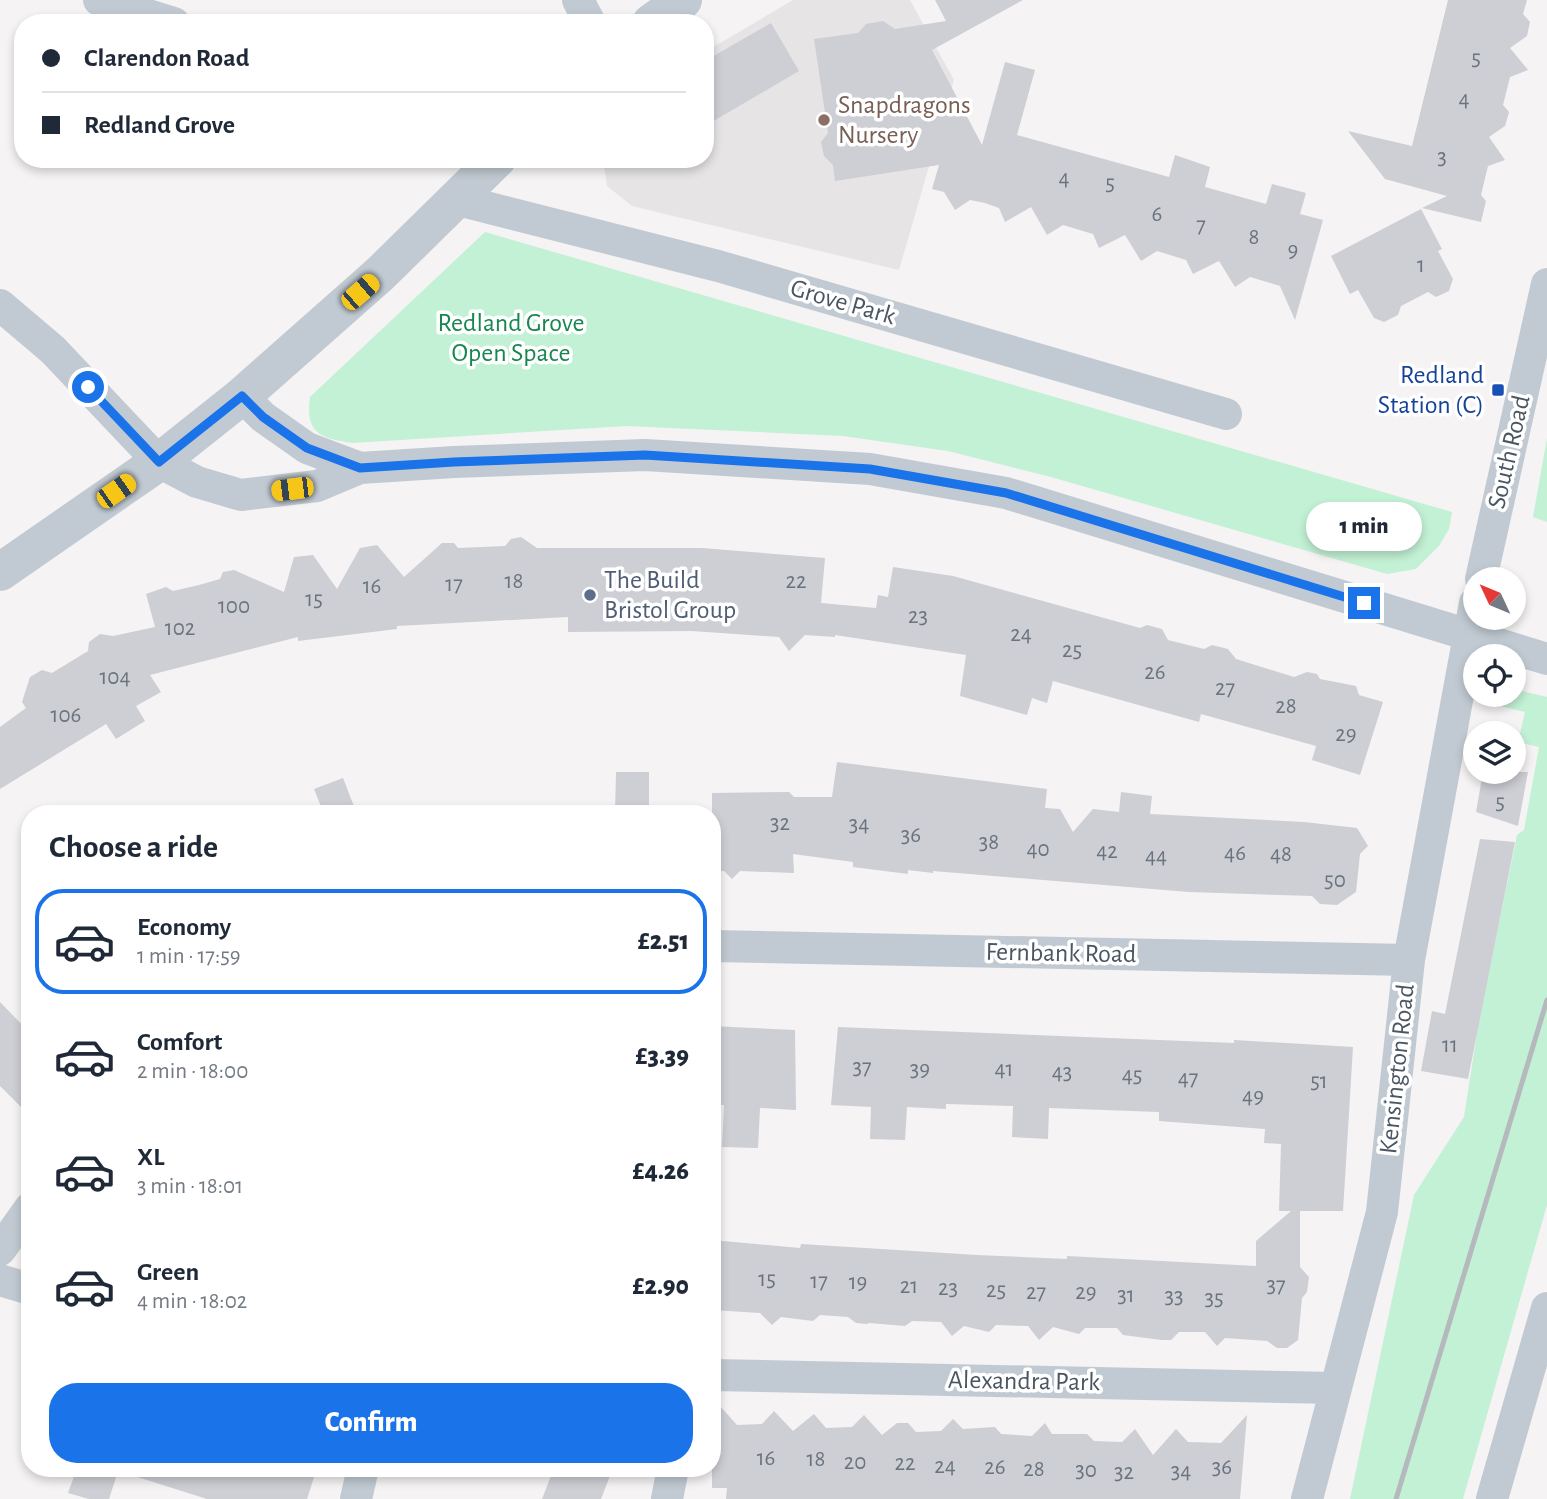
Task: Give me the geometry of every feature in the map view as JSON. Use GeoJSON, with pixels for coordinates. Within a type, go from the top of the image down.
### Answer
{"type":"FeatureCollection","features":[{"type":"Feature","properties":{"kind":"street"},"geometry":{"type":"LineString","coordinates":[[99,0],[145,14]]}},
{"type":"Feature","properties":{"kind":"street"},"geometry":{"type":"LineString","coordinates":[[664,14],[683,0]]}},
{"type":"Feature","properties":{"kind":"street"},"geometry":{"type":"LineString","coordinates":[[0,572],[159,462],[242,396],[380,274],[458,200],[485,168]]}},
{"type":"Feature","properties":{"kind":"street","name":"Grove Park"},"geometry":{"type":"LineString","coordinates":[[458,200],[718,265],[1226,414]]}},
{"type":"Feature","properties":{"kind":"street","name":"South Road"},"geometry":{"type":"LineString","coordinates":[[1484,567],[1547,285]]}},
{"type":"Feature","properties":{"kind":"street"},"geometry":{"type":"LineString","coordinates":[[0,305],[53,350],[159,462],[197,482],[242,495],[317,486],[360,468],[454,462],[645,455],[870,469],[1006,493],[1547,659]]}},
{"type":"Feature","properties":{"kind":"street"},"geometry":{"type":"LineString","coordinates":[[242,396],[263,417],[307,448],[360,468]]}},
{"type":"Feature","properties":{"kind":"street"},"geometry":{"type":"LineString","coordinates":[[1468,635],[1469,630]]}},
{"type":"Feature","properties":{"kind":"street","name":"Kensington Road"},"geometry":{"type":"LineString","coordinates":[[1307,1499],[1382,1212],[1409,960],[1468,635]]}},
{"type":"Feature","properties":{"kind":"street","name":"Fernbank Road"},"geometry":{"type":"LineString","coordinates":[[721,946],[1409,960]]}},
{"type":"Feature","properties":{"kind":"street"},"geometry":{"type":"LineString","coordinates":[[0,1250],[21,1221]]}},
{"type":"Feature","properties":{"kind":"street"},"geometry":{"type":"LineString","coordinates":[[0,1280],[21,1286]]}},
{"type":"Feature","properties":{"kind":"street"},"geometry":{"type":"LineString","coordinates":[[1492,1499],[1547,1308]]}},
{"type":"Feature","properties":{"kind":"street","name":"Alexandra Park"},"geometry":{"type":"LineString","coordinates":[[721,1375],[1335,1388]]}},
{"type":"Feature","properties":{"kind":"street"},"geometry":{"type":"LineString","coordinates":[[356,1499],[361,1477]]}},
{"type":"Feature","properties":{"kind":"street"},"geometry":{"type":"LineString","coordinates":[[667,1499],[671,1477]]}},
{"type":"Feature","properties":{"kind":"shaded area","name":"Snapdragons Nursery"},"geometry":{"type":"Polygon","coordinates":[[[793,0],[910,0],[954,80],[899,270],[632,206],[607,186],[604,168],[714,168],[714,47],[793,0]]]}},
{"type":"Feature","properties":{"kind":"green space","name":"Redland Grove Open Space"},"geometry":{"type":"Polygon","coordinates":[[[485,232],[1452,512],[1449,529],[1439,546],[1416,569],[1387,574],[1051,477],[948,451],[843,436],[627,426],[352,443],[331,439],[317,432],[310,419],[310,397],[485,232]]]}},
{"type":"Feature","properties":{"kind":"green space"},"geometry":{"type":"Polygon","coordinates":[[[1547,438],[1547,522],[1533,517],[1547,438]]]}},
{"type":"Feature","properties":{"kind":"green space"},"geometry":{"type":"Polygon","coordinates":[[[1526,692],[1547,697],[1547,1205],[1463,1499],[1350,1499],[1414,1195],[1464,1117],[1479,1020],[1517,835],[1524,830],[1539,747],[1526,744],[1526,721],[1523,721],[1525,712],[1504,707],[1526,707],[1526,692]]]}},
{"type":"Feature","properties":{"kind":"building"},"geometry":{"type":"Polygon","coordinates":[[[935,0],[1023,0],[932,50],[982,145],[1005,62],[1035,70],[1017,135],[1169,177],[1175,155],[1210,167],[1205,187],[1266,204],[1272,184],[1306,193],[1300,214],[1323,220],[1295,320],[1280,286],[1250,277],[1235,287],[1219,261],[1193,274],[1186,260],[1157,251],[1141,261],[1125,235],[1099,248],[1093,234],[1063,225],[1047,235],[1031,207],[1005,222],[999,208],[985,203],[970,200],[955,210],[944,192],[932,189],[939,165],[835,181],[833,165],[824,156],[821,142],[828,133],[814,39],[858,33],[866,24],[883,21],[895,29],[946,21],[935,0]]]}},
{"type":"Feature","properties":{"kind":"building"},"geometry":{"type":"Polygon","coordinates":[[[1448,0],[1527,0],[1523,14],[1530,22],[1527,36],[1510,48],[1528,70],[1510,77],[1503,105],[1509,112],[1505,126],[1489,137],[1505,160],[1488,166],[1481,195],[1486,201],[1481,222],[1422,208],[1447,196],[1385,179],[1348,131],[1412,146],[1448,0]]]}},
{"type":"Feature","properties":{"kind":"building"},"geometry":{"type":"Polygon","coordinates":[[[771,23],[799,71],[714,121],[714,56],[771,23]]]}},
{"type":"Feature","properties":{"kind":"building"},"geometry":{"type":"Polygon","coordinates":[[[1421,209],[1442,249],[1438,251],[1453,279],[1449,291],[1436,297],[1428,292],[1401,306],[1398,315],[1384,322],[1374,318],[1358,290],[1350,294],[1331,256],[1421,209]]]}},
{"type":"Feature","properties":{"kind":"building"},"geometry":{"type":"Polygon","coordinates":[[[521,537],[537,548],[702,548],[825,558],[821,603],[876,608],[878,595],[888,597],[893,567],[953,576],[1140,628],[1147,625],[1162,629],[1168,640],[1204,649],[1212,645],[1228,649],[1236,659],[1294,677],[1307,672],[1317,674],[1320,679],[1356,686],[1359,695],[1383,702],[1360,775],[1312,760],[1316,746],[1201,714],[1199,722],[1053,681],[1047,703],[1032,698],[1027,715],[960,696],[966,655],[835,635],[805,635],[789,651],[779,637],[692,631],[568,632],[568,617],[397,626],[397,629],[298,641],[298,637],[150,675],[161,692],[136,706],[145,721],[116,739],[106,724],[0,789],[0,727],[26,708],[22,702],[30,677],[42,670],[52,673],[88,651],[89,642],[100,634],[113,636],[155,627],[146,594],[166,587],[173,591],[199,585],[220,579],[223,572],[234,570],[284,592],[294,557],[313,555],[337,589],[360,548],[377,545],[404,577],[442,543],[454,543],[458,548],[505,546],[511,539],[521,537]]]}},
{"type":"Feature","properties":{"kind":"building"},"geometry":{"type":"Polygon","coordinates":[[[837,762],[1047,789],[1045,808],[1060,809],[1073,832],[1093,809],[1119,812],[1121,792],[1152,796],[1150,814],[1304,822],[1357,828],[1368,846],[1360,854],[1356,892],[1337,905],[1320,904],[1312,896],[1189,892],[933,871],[908,870],[908,874],[853,867],[853,862],[793,854],[794,873],[740,871],[732,879],[721,871],[721,805],[712,805],[712,793],[789,792],[794,797],[832,797],[837,762]]]}},
{"type":"Feature","properties":{"kind":"building"},"geometry":{"type":"Polygon","coordinates":[[[616,772],[649,772],[649,805],[615,805],[616,772]]]}},
{"type":"Feature","properties":{"kind":"building"},"geometry":{"type":"Polygon","coordinates":[[[343,778],[354,805],[320,805],[314,789],[343,778]]]}},
{"type":"Feature","properties":{"kind":"building"},"geometry":{"type":"Polygon","coordinates":[[[1481,784],[1526,784],[1518,826],[1476,812],[1481,784]]]}},
{"type":"Feature","properties":{"kind":"building"},"geometry":{"type":"Polygon","coordinates":[[[1480,839],[1515,842],[1468,1079],[1421,1071],[1432,1011],[1445,1014],[1480,839]]]}},
{"type":"Feature","properties":{"kind":"building"},"geometry":{"type":"Polygon","coordinates":[[[0,1002],[21,1024],[21,1107],[0,1086],[0,1002]]]}},
{"type":"Feature","properties":{"kind":"building"},"geometry":{"type":"Polygon","coordinates":[[[721,1026],[795,1030],[796,1110],[760,1108],[758,1148],[722,1147],[724,1105],[721,1105],[721,1026]]]}},
{"type":"Feature","properties":{"kind":"building"},"geometry":{"type":"Polygon","coordinates":[[[838,1027],[1234,1043],[1234,1040],[1353,1047],[1343,1211],[1300,1211],[1300,1267],[1309,1277],[1307,1292],[1302,1298],[1298,1340],[1287,1348],[1277,1348],[1267,1341],[1225,1338],[1217,1346],[1205,1332],[1179,1332],[1171,1340],[1162,1340],[1123,1335],[1117,1328],[1085,1328],[1079,1334],[1053,1327],[1039,1340],[1028,1326],[996,1325],[989,1332],[964,1326],[952,1336],[941,1322],[912,1321],[905,1326],[867,1324],[856,1323],[848,1317],[820,1315],[813,1321],[781,1317],[772,1325],[760,1313],[721,1311],[721,1241],[800,1248],[801,1244],[977,1255],[1067,1259],[1067,1256],[1256,1266],[1256,1241],[1291,1211],[1279,1211],[1281,1144],[1264,1143],[1265,1129],[1159,1121],[1159,1112],[1049,1108],[1048,1139],[1012,1137],[1013,1106],[946,1104],[946,1109],[907,1107],[905,1140],[870,1139],[871,1107],[831,1105],[838,1027]]]}},
{"type":"Feature","properties":{"kind":"building"},"geometry":{"type":"Polygon","coordinates":[[[721,1407],[737,1425],[762,1424],[774,1411],[793,1431],[814,1414],[826,1428],[852,1427],[864,1415],[882,1435],[897,1423],[908,1423],[916,1432],[941,1431],[953,1419],[963,1429],[995,1427],[1001,1434],[1032,1436],[1045,1423],[1052,1434],[1087,1434],[1094,1441],[1122,1442],[1135,1429],[1153,1455],[1176,1429],[1188,1442],[1221,1443],[1247,1415],[1240,1499],[726,1499],[727,1488],[712,1488],[712,1477],[721,1477],[721,1407]]]}},
{"type":"Feature","properties":{"kind":"building"},"geometry":{"type":"Polygon","coordinates":[[[74,1477],[116,1477],[109,1499],[89,1499],[68,1493],[74,1477]]]}},
{"type":"Feature","properties":{"kind":"building"},"geometry":{"type":"Polygon","coordinates":[[[137,1477],[314,1477],[307,1499],[207,1499],[137,1477]]]}},
{"type":"Feature","properties":{"kind":"building"},"geometry":{"type":"Polygon","coordinates":[[[551,1477],[610,1477],[601,1499],[542,1499],[551,1477]]]}},
{"type":"Feature","properties":{"kind":"railway"},"geometry":{"type":"LineString","coordinates":[[1396,1499],[1547,1000]]}},
{"type":"Feature","properties":{"kind":"place","name":"Snapdragons Nursery"},"geometry":{"type":"Point","coordinates":[824,120]}},
{"type":"Feature","properties":{"kind":"place","name":"Redland Station (C)"},"geometry":{"type":"Point","coordinates":[1498,390]}},
{"type":"Feature","properties":{"kind":"place","name":"The Build Bristol Group"},"geometry":{"type":"Point","coordinates":[590,595]}},
{"type":"Feature","properties":{"kind":"route"},"geometry":{"type":"LineString","coordinates":[[88,387],[159,462],[242,396],[263,417],[307,448],[360,468],[645,455],[870,469],[1006,493],[1364,603]]}}]}
